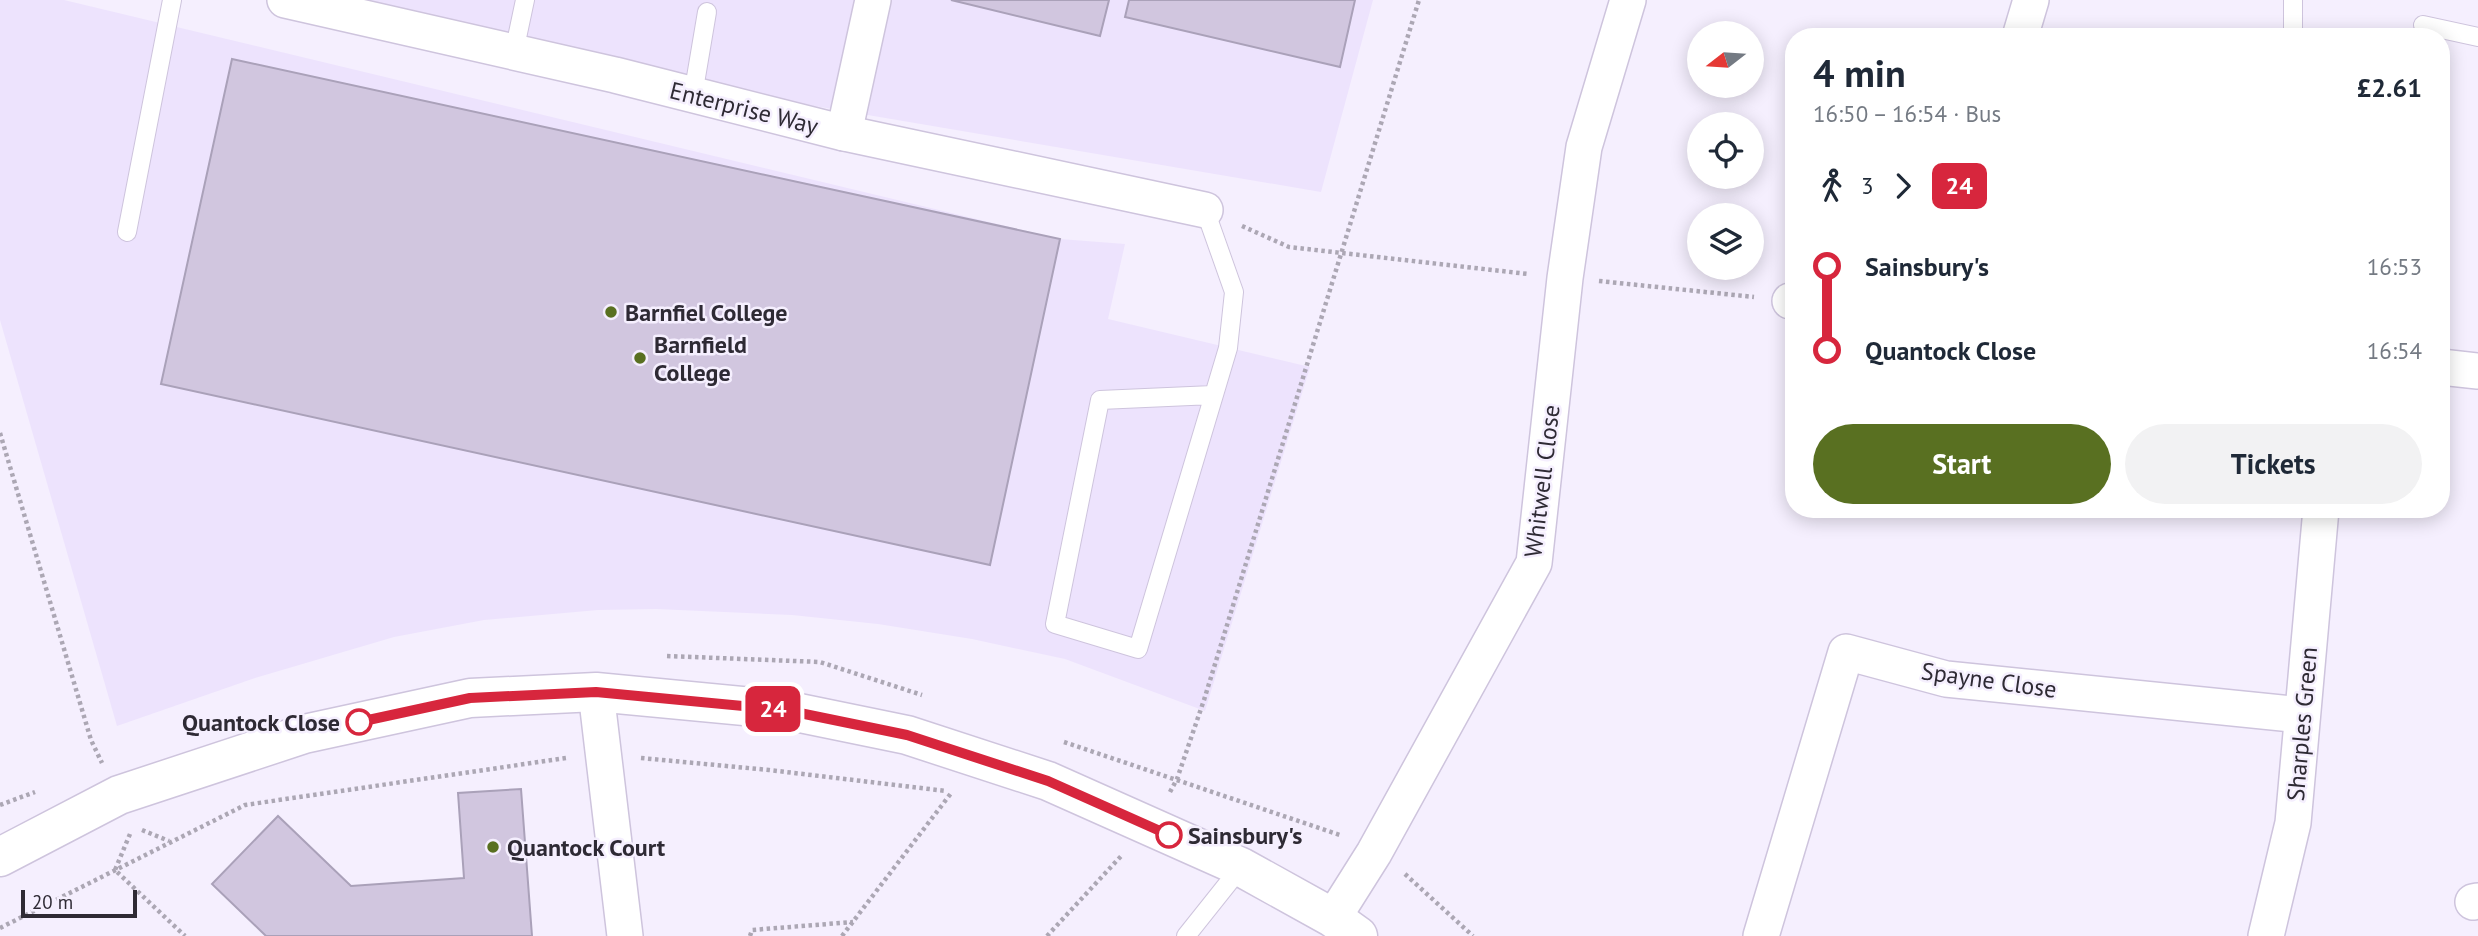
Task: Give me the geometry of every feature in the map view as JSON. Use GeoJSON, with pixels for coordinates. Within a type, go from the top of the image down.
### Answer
{"type":"FeatureCollection","features":[{"type":"Feature","properties":{"kind":"street","name":"Enterprise Way"},"geometry":{"type":"LineString","coordinates":[[285,0],[514,52],[844,134],[1205,210]]}},
{"type":"Feature","properties":{"kind":"street"},"geometry":{"type":"LineString","coordinates":[[844,134],[873,0]]}},
{"type":"Feature","properties":{"kind":"street","name":"Whitwell Close"},"geometry":{"type":"LineString","coordinates":[[1345,927],[1374,853],[1534,563],[1565,278],[1584,147],[1628,0]]}},
{"type":"Feature","properties":{"kind":"street"},"geometry":{"type":"LineString","coordinates":[[2023,28],[2031,0]]}},
{"type":"Feature","properties":{"kind":"street"},"geometry":{"type":"LineString","coordinates":[[2450,368],[2478,371]]}},
{"type":"Feature","properties":{"kind":"street","name":"Sharples Green"},"geometry":{"type":"LineString","coordinates":[[2266,936],[2293,823],[2320,518]]}},
{"type":"Feature","properties":{"kind":"street","name":"Spayne Close"},"geometry":{"type":"LineString","coordinates":[[1761,936],[1846,652],[1946,679],[2302,715]]}},
{"type":"Feature","properties":{"kind":"street"},"geometry":{"type":"LineString","coordinates":[[596,692],[625,936]]}},
{"type":"Feature","properties":{"kind":"street"},"geometry":{"type":"LineString","coordinates":[[0,857],[120,795],[304,734],[470,698],[596,692],[785,710],[907,735],[1048,781],[1241,867],[1345,927]]}},
{"type":"Feature","properties":{"kind":"lane"},"geometry":{"type":"LineString","coordinates":[[127,232],[172,0]]}},
{"type":"Feature","properties":{"kind":"lane"},"geometry":{"type":"LineString","coordinates":[[514,52],[525,0]]}},
{"type":"Feature","properties":{"kind":"lane"},"geometry":{"type":"LineString","coordinates":[[2293,0],[2293,28]]}},
{"type":"Feature","properties":{"kind":"lane"},"geometry":{"type":"LineString","coordinates":[[693,95],[707,12]]}},
{"type":"Feature","properties":{"kind":"lane"},"geometry":{"type":"LineString","coordinates":[[2423,25],[2437,28]]}},
{"type":"Feature","properties":{"kind":"lane"},"geometry":{"type":"LineString","coordinates":[[2450,31],[2478,37]]}},
{"type":"Feature","properties":{"kind":"lane"},"geometry":{"type":"LineString","coordinates":[[1205,210],[1234,292],[1228,348],[1138,649],[1055,624],[1100,400],[1213,396]]}},
{"type":"Feature","properties":{"kind":"lane"},"geometry":{"type":"LineString","coordinates":[[1186,936],[1241,867]]}},
{"type":"Feature","properties":{"kind":"path"},"geometry":{"type":"LineString","coordinates":[[1047,936],[1149,826],[1177,779],[1204,700],[1419,0]]}},
{"type":"Feature","properties":{"kind":"path"},"geometry":{"type":"LineString","coordinates":[[1205,210],[1289,247],[1785,300]]}},
{"type":"Feature","properties":{"kind":"path"},"geometry":{"type":"LineString","coordinates":[[0,433],[91,740],[104,765]]}},
{"type":"Feature","properties":{"kind":"path"},"geometry":{"type":"LineString","coordinates":[[842,936],[952,792]]}},
{"type":"Feature","properties":{"kind":"path"},"geometry":{"type":"LineString","coordinates":[[169,841],[133,825],[115,870],[186,936]]}},
{"type":"Feature","properties":{"kind":"path"},"geometry":{"type":"LineString","coordinates":[[1397,866],[1473,936]]}},
{"type":"Feature","properties":{"kind":"path"},"geometry":{"type":"LineString","coordinates":[[750,936],[752,930],[853,922]]}},
{"type":"Feature","properties":{"kind":"shaded area","name":"Barnfield College"},"geometry":{"type":"Polygon","coordinates":[[[0,0],[64,0],[1060,239],[1125,244],[1108,319],[1310,367],[1205,711],[1065,659],[972,639],[878,624],[792,615],[656,609],[598,610],[484,620],[394,637],[255,678],[117,726],[0,320],[0,0]]]}},
{"type":"Feature","properties":{"kind":"shaded area"},"geometry":{"type":"Polygon","coordinates":[[[362,0],[1373,0],[1321,192],[797,103],[362,0]]]}},
{"type":"Feature","properties":{"kind":"building"},"geometry":{"type":"Polygon","coordinates":[[[951,0],[1109,0],[1100,36],[951,0]]]}},
{"type":"Feature","properties":{"kind":"building"},"geometry":{"type":"Polygon","coordinates":[[[1129,0],[1355,0],[1340,67],[1125,17],[1129,0]]]}},
{"type":"Feature","properties":{"kind":"building","name":"Barnfiel College"},"geometry":{"type":"Polygon","coordinates":[[[232,59],[1060,239],[990,565],[161,384],[232,59]]]}},
{"type":"Feature","properties":{"kind":"building","name":"Quantock Court"},"geometry":{"type":"Polygon","coordinates":[[[521,789],[532,936],[266,936],[212,884],[278,816],[351,886],[464,878],[458,793],[521,789]]]}},
{"type":"Feature","properties":{"kind":"bus line","name":"24"},"geometry":{"type":"LineString","coordinates":[[359,722],[470,698],[596,692],[785,710],[907,735],[1048,781],[1169,835]]}},
{"type":"Feature","properties":{"kind":"place","name":"Barnfiel College"},"geometry":{"type":"Point","coordinates":[611,312]}},
{"type":"Feature","properties":{"kind":"place","name":"Barnfield College"},"geometry":{"type":"Point","coordinates":[640,358]}},
{"type":"Feature","properties":{"kind":"place","name":"Quantock Close"},"geometry":{"type":"Point","coordinates":[359,722]}},
{"type":"Feature","properties":{"kind":"place","name":"Sainsbury's"},"geometry":{"type":"Point","coordinates":[1169,835]}},
{"type":"Feature","properties":{"kind":"place","name":"Quantock Court"},"geometry":{"type":"Point","coordinates":[493,847]}}]}
